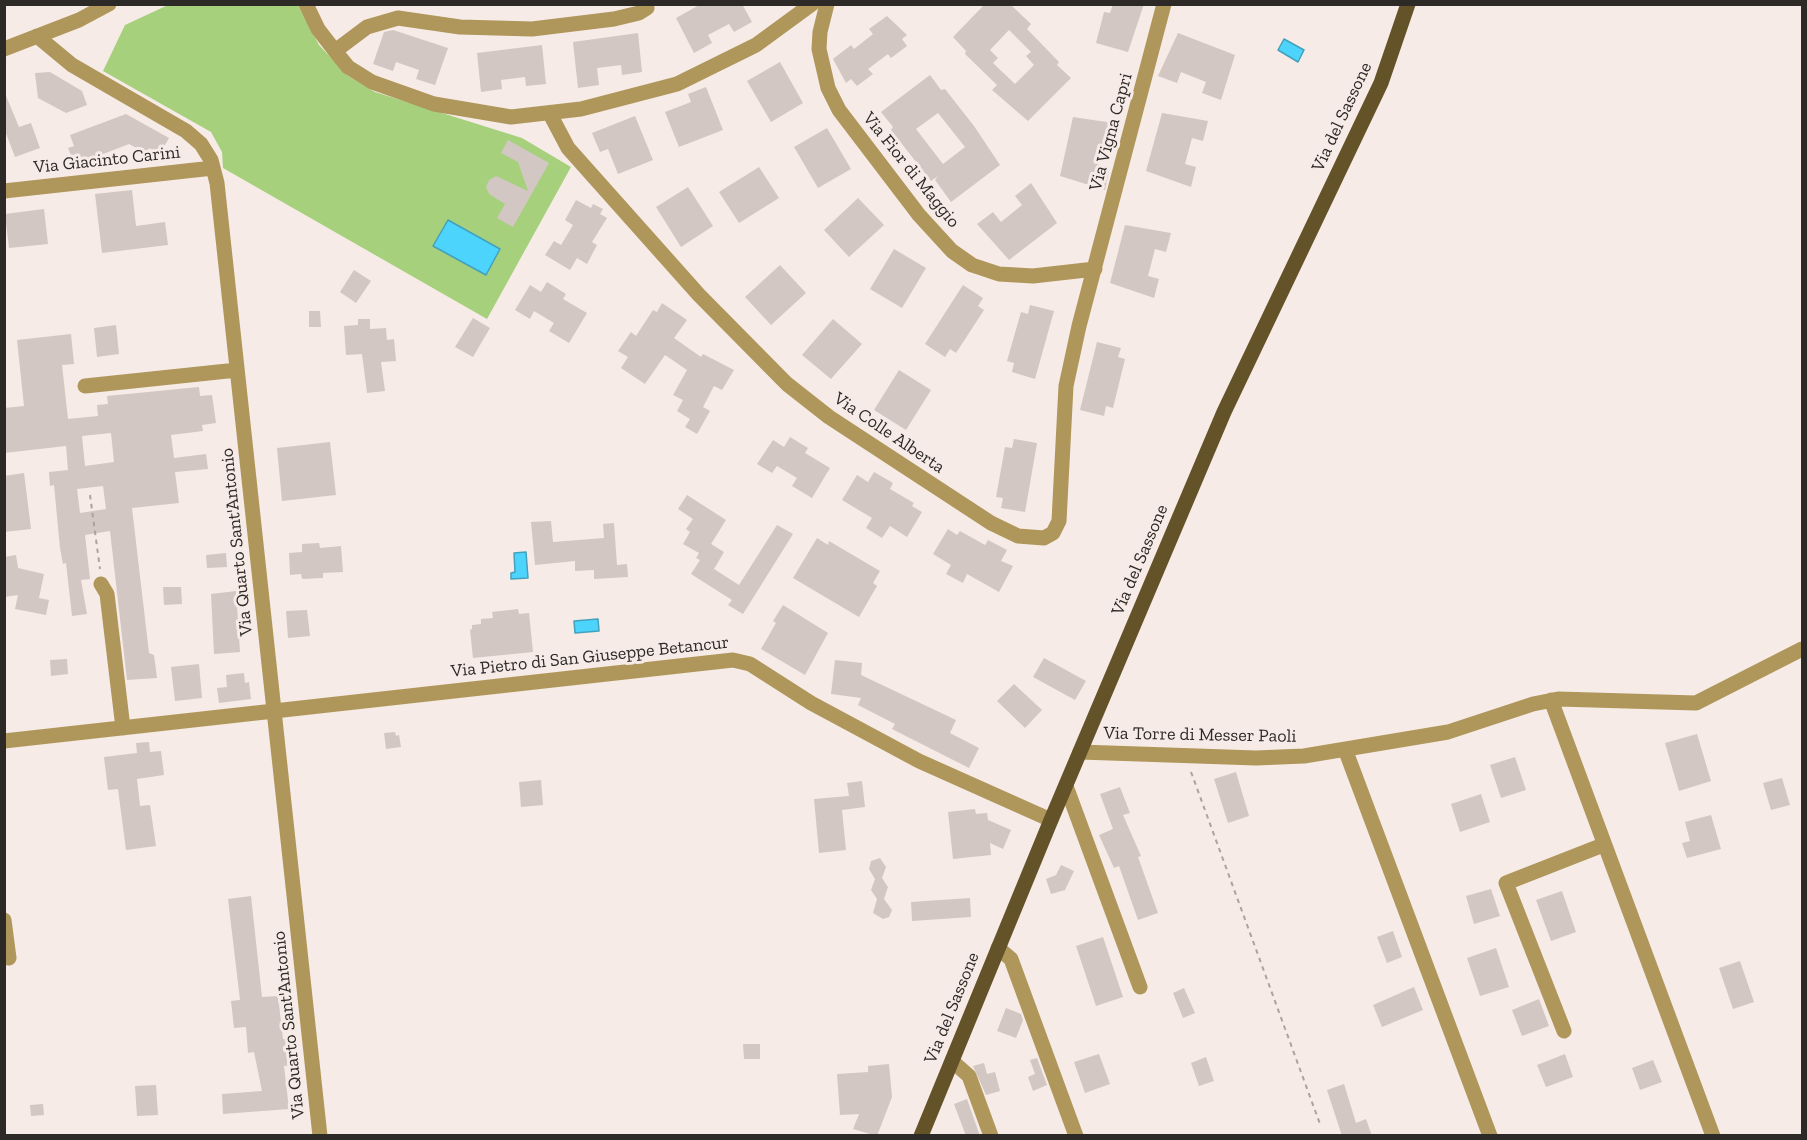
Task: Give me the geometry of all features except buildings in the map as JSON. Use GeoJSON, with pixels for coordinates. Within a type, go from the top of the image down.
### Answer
{"type":"FeatureCollection","features":[{"type":"Feature","properties":{"kind":"main road","name":"Via del Sassone"},"geometry":{"type":"LineString","coordinates":[[921,1136],[1051,820],[1224,412],[1381,83],[1408,4]]}},
{"type":"Feature","properties":{"kind":"street"},"geometry":{"type":"LineString","coordinates":[[4,49],[109,4]]}},
{"type":"Feature","properties":{"kind":"street"},"geometry":{"type":"LineString","coordinates":[[306,4],[318,29],[348,67],[372,82],[434,104],[511,117],[550,114],[625,100],[687,80],[756,45],[812,4]]}},
{"type":"Feature","properties":{"kind":"street","name":"Via Fior di Maggio"},"geometry":{"type":"LineString","coordinates":[[827,4],[820,32],[819,49],[821,66],[839,110],[906,198],[952,251],[972,265],[999,274],[1033,276],[1095,269]]}},
{"type":"Feature","properties":{"kind":"street","name":"Via Vigna Capri"},"geometry":{"type":"LineString","coordinates":[[1095,269],[1164,4]]}},
{"type":"Feature","properties":{"kind":"street"},"geometry":{"type":"LineString","coordinates":[[335,51],[367,27],[398,18],[468,28],[532,29],[614,19],[639,13],[646,8]]}},
{"type":"Feature","properties":{"kind":"street","name":"Via Quarto Sant'Antonio"},"geometry":{"type":"LineString","coordinates":[[37,36],[72,65],[186,131],[206,150],[213,168],[275,712],[320,1136]]}},
{"type":"Feature","properties":{"kind":"street","name":"Via Colle Alberta"},"geometry":{"type":"LineString","coordinates":[[550,114],[568,148],[699,295],[787,384],[829,417],[912,472],[991,523],[1018,537],[1044,538],[1053,533],[1059,520],[1066,386],[1095,269]]}},
{"type":"Feature","properties":{"kind":"street","name":"Via Giacinto Carini"},"geometry":{"type":"LineString","coordinates":[[4,191],[213,168]]}},
{"type":"Feature","properties":{"kind":"street"},"geometry":{"type":"LineString","coordinates":[[85,386],[237,370]]}},
{"type":"Feature","properties":{"kind":"street"},"geometry":{"type":"LineString","coordinates":[[102,584],[107,594],[123,728]]}},
{"type":"Feature","properties":{"kind":"street","name":"Via Torre di Messer Paoli"},"geometry":{"type":"LineString","coordinates":[[1080,752],[1292,757],[1448,732],[1551,700],[1696,703],[1803,649]]}},
{"type":"Feature","properties":{"kind":"street","name":"Via Pietro di San Giuseppe Betancur"},"geometry":{"type":"LineString","coordinates":[[4,741],[739,661],[750,664],[811,703],[899,751],[1051,820]]}},
{"type":"Feature","properties":{"kind":"street"},"geometry":{"type":"LineString","coordinates":[[1551,700],[1713,1136]]}},
{"type":"Feature","properties":{"kind":"street"},"geometry":{"type":"LineString","coordinates":[[1345,749],[1490,1136]]}},
{"type":"Feature","properties":{"kind":"street"},"geometry":{"type":"LineString","coordinates":[[1066,786],[1140,987]]}},
{"type":"Feature","properties":{"kind":"street"},"geometry":{"type":"LineString","coordinates":[[1564,1031],[1506,883],[1603,845]]}},
{"type":"Feature","properties":{"kind":"street"},"geometry":{"type":"LineString","coordinates":[[4,920],[9,958]]}},
{"type":"Feature","properties":{"kind":"street"},"geometry":{"type":"LineString","coordinates":[[998,948],[1011,959],[1076,1136]]}},
{"type":"Feature","properties":{"kind":"street"},"geometry":{"type":"LineString","coordinates":[[952,1061],[969,1076],[991,1136]]}},
{"type":"Feature","properties":{"kind":"path"},"geometry":{"type":"LineString","coordinates":[[90,495],[102,584]]}},
{"type":"Feature","properties":{"kind":"path"},"geometry":{"type":"LineString","coordinates":[[1185,755],[1320,1124]]}},
{"type":"Feature","properties":{"kind":"green space"},"geometry":{"type":"Polygon","coordinates":[[[168,5],[298,5],[319,45],[348,76],[375,92],[522,138],[571,167],[487,319],[223,168],[222,152],[211,132],[103,71],[125,25],[168,5]]]}},
{"type":"Feature","properties":{"kind":"water"},"geometry":{"type":"Polygon","coordinates":[[[1284,39],[1304,50],[1298,62],[1278,50],[1284,39]]]}},
{"type":"Feature","properties":{"kind":"water"},"geometry":{"type":"Polygon","coordinates":[[[448,220],[500,249],[486,275],[433,246],[448,220]]]}},
{"type":"Feature","properties":{"kind":"water"},"geometry":{"type":"Polygon","coordinates":[[[526,552],[528,578],[511,579],[511,573],[515,572],[514,553],[526,552]]]}},
{"type":"Feature","properties":{"kind":"water"},"geometry":{"type":"Polygon","coordinates":[[[598,619],[599,631],[575,633],[574,621],[598,619]]]}}]}
